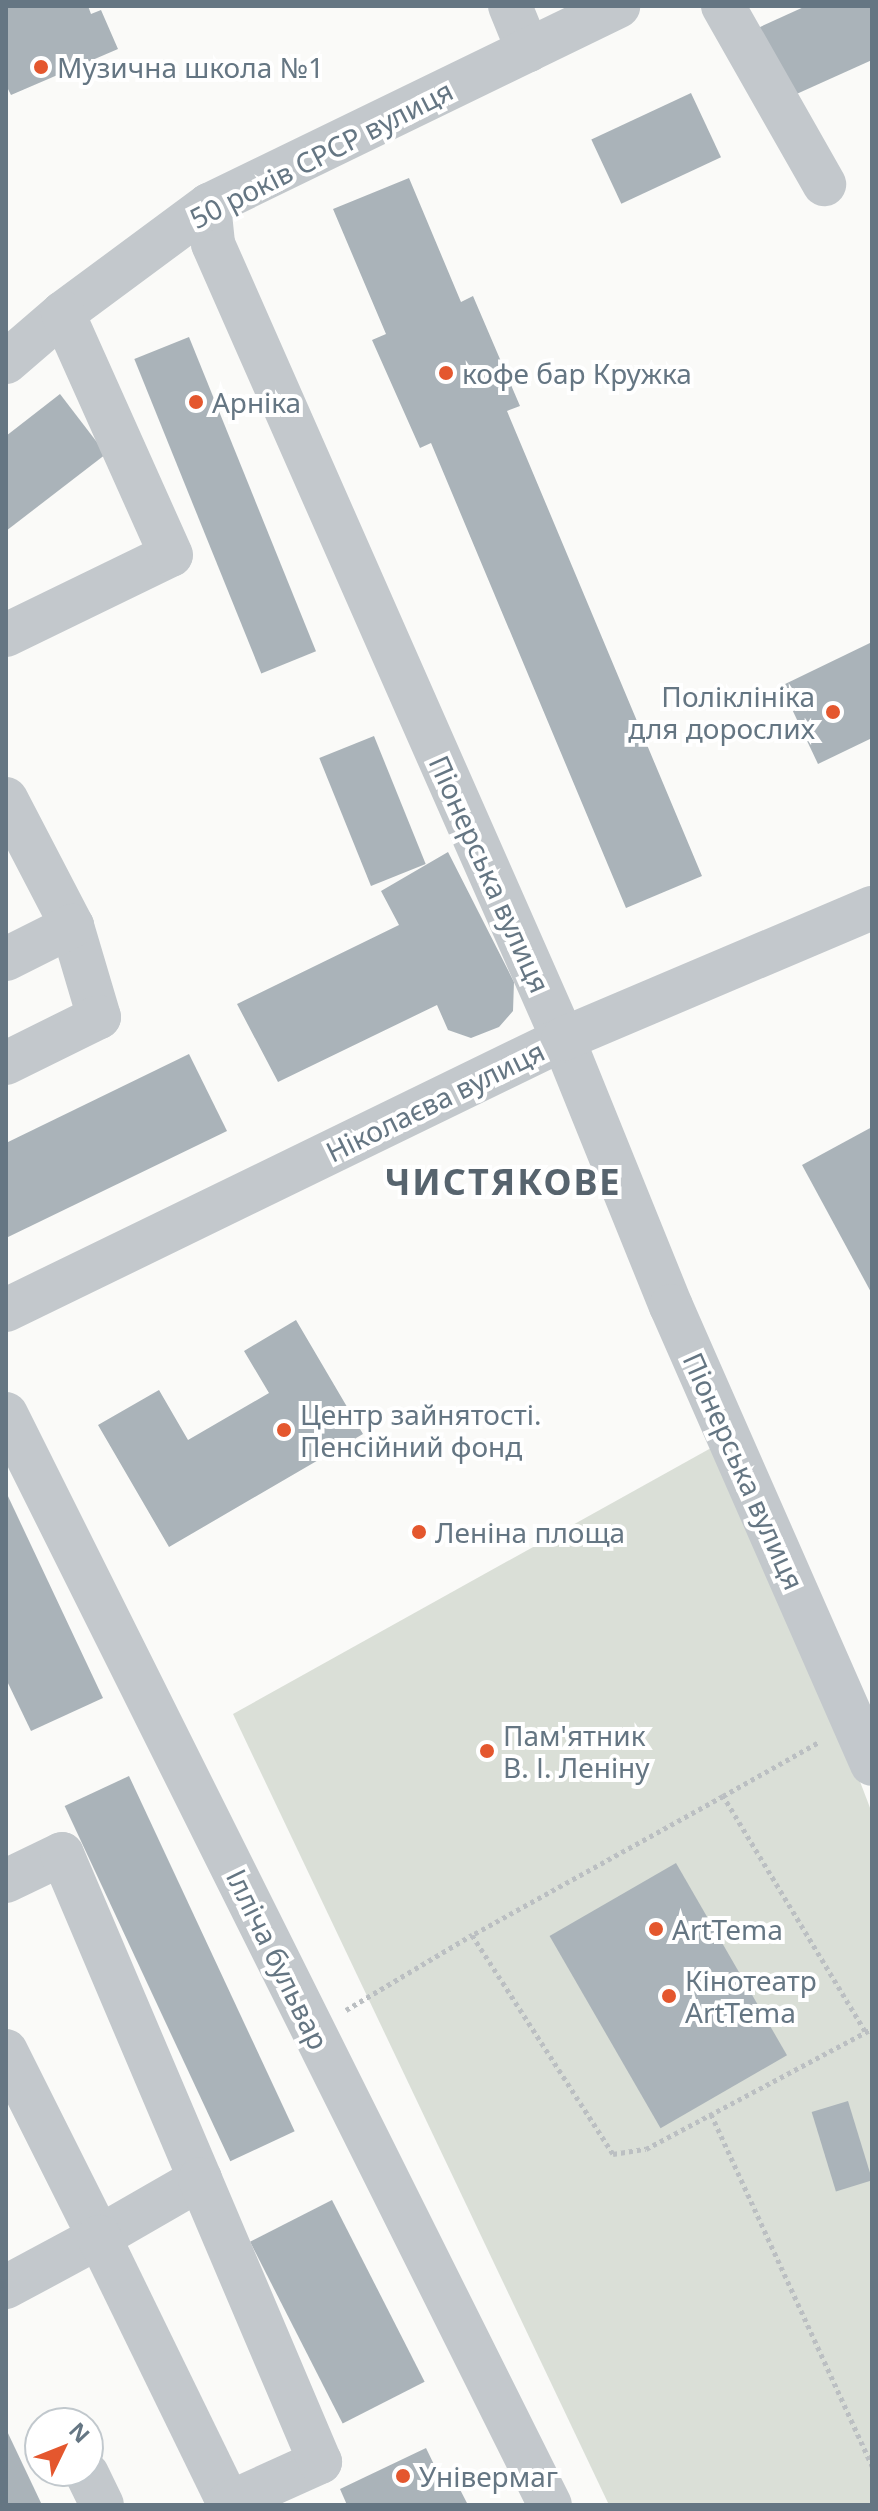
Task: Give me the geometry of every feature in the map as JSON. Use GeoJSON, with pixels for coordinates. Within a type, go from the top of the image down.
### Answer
{"type":"FeatureCollection","features":[{"type":"Feature","properties":{"kind":"street"},"geometry":{"type":"LineString","coordinates":[[510,6],[528,50]]}},
{"type":"Feature","properties":{"kind":"street","name":"50 років СРСР вулиця"},"geometry":{"type":"LineString","coordinates":[[6,362],[63,313],[209,205],[618,6]]}},
{"type":"Feature","properties":{"kind":"street"},"geometry":{"type":"LineString","coordinates":[[723,6],[824,184]]}},
{"type":"Feature","properties":{"kind":"street","name":"Піонерська вулиця"},"geometry":{"type":"LineString","coordinates":[[209,205],[213,244],[563,1039],[671,1306],[872,1764]]}},
{"type":"Feature","properties":{"kind":"street"},"geometry":{"type":"LineString","coordinates":[[6,635],[171,555],[63,313]]}},
{"type":"Feature","properties":{"kind":"street"},"geometry":{"type":"LineString","coordinates":[[6,799],[72,926],[99,1017],[6,1063]]}},
{"type":"Feature","properties":{"kind":"street","name":"Ніколаєва вулиця"},"geometry":{"type":"LineString","coordinates":[[6,1310],[563,1039],[872,908]]}},
{"type":"Feature","properties":{"kind":"street"},"geometry":{"type":"LineString","coordinates":[[6,959],[72,926]]}},
{"type":"Feature","properties":{"kind":"street","name":"Ілліча бульвар"},"geometry":{"type":"LineString","coordinates":[[6,1414],[550,2505]]}},
{"type":"Feature","properties":{"kind":"street"},"geometry":{"type":"LineString","coordinates":[[6,1881],[62,1854],[320,2462],[228,2504],[6,2051]]}},
{"type":"Feature","properties":{"kind":"street"},"geometry":{"type":"LineString","coordinates":[[6,2287],[200,2179]]}},
{"type":"Feature","properties":{"kind":"path"},"geometry":{"type":"LineString","coordinates":[[312,2031],[472,1935],[855,1722]]}},
{"type":"Feature","properties":{"kind":"path"},"geometry":{"type":"LineString","coordinates":[[472,1935],[613,2154],[646,2149],[868,2030],[723,1796]]}},
{"type":"Feature","properties":{"kind":"path"},"geometry":{"type":"LineString","coordinates":[[711,2114],[872,2466]]}},
{"type":"Feature","properties":{"kind":"shaded area"},"geometry":{"type":"Polygon","coordinates":[[[729,1438],[872,1813],[872,2505],[609,2505],[233,1714],[729,1438]]]}},
{"type":"Feature","properties":{"kind":"building","name":"Музична школа №1"},"geometry":{"type":"Polygon","coordinates":[[[6,6],[88,6],[91,14],[101,10],[118,49],[11,95],[6,85],[6,6]]]}},
{"type":"Feature","properties":{"kind":"building"},"geometry":{"type":"Polygon","coordinates":[[[806,6],[872,6],[872,60],[781,101],[749,32],[806,6]]]}},
{"type":"Feature","properties":{"kind":"building"},"geometry":{"type":"Polygon","coordinates":[[[691,93],[721,157],[621,204],[591,139],[691,93]]]}},
{"type":"Feature","properties":{"kind":"building"},"geometry":{"type":"Polygon","coordinates":[[[409,178],[461,302],[473,296],[520,406],[507,411],[702,876],[626,908],[431,443],[420,448],[372,340],[386,334],[333,209],[409,178]]]}},
{"type":"Feature","properties":{"kind":"building"},"geometry":{"type":"Polygon","coordinates":[[[189,337],[316,651],[261,673],[134,359],[189,337]]]}},
{"type":"Feature","properties":{"kind":"building"},"geometry":{"type":"Polygon","coordinates":[[[60,394],[106,454],[6,531],[6,436],[60,394]]]}},
{"type":"Feature","properties":{"kind":"building","name":"Поліклініка для дорослих"},"geometry":{"type":"Polygon","coordinates":[[[872,642],[872,738],[818,764],[781,686],[872,642]]]}},
{"type":"Feature","properties":{"kind":"building"},"geometry":{"type":"Polygon","coordinates":[[[374,736],[426,864],[371,886],[319,758],[374,736]]]}},
{"type":"Feature","properties":{"kind":"building"},"geometry":{"type":"Polygon","coordinates":[[[448,852],[514,982],[513,1011],[499,1027],[471,1038],[448,1030],[437,1005],[278,1082],[237,1004],[399,925],[381,891],[448,852]]]}},
{"type":"Feature","properties":{"kind":"building"},"geometry":{"type":"Polygon","coordinates":[[[189,1054],[227,1131],[6,1238],[6,1143],[189,1054]]]}},
{"type":"Feature","properties":{"kind":"building"},"geometry":{"type":"Polygon","coordinates":[[[872,1127],[872,1294],[802,1165],[872,1127]]]}},
{"type":"Feature","properties":{"kind":"building","name":"Центр зайнятості. Пенсійний фонд"},"geometry":{"type":"Polygon","coordinates":[[[296,1320],[363,1434],[169,1547],[98,1425],[159,1390],[188,1440],[269,1393],[244,1351],[296,1320]]]}},
{"type":"Feature","properties":{"kind":"building"},"geometry":{"type":"Polygon","coordinates":[[[6,1492],[103,1698],[31,1731],[6,1679],[6,1492]]]}},
{"type":"Feature","properties":{"kind":"building"},"geometry":{"type":"Polygon","coordinates":[[[129,1776],[295,2131],[230,2161],[65,1806],[129,1776]]]}},
{"type":"Feature","properties":{"kind":"building","name":"Кінотеатр ArtTema"},"geometry":{"type":"Polygon","coordinates":[[[676,1863],[787,2055],[661,2128],[550,1936],[676,1863]]]}},
{"type":"Feature","properties":{"kind":"building"},"geometry":{"type":"Polygon","coordinates":[[[848,2101],[872,2180],[836,2191],[812,2112],[848,2101]]]}},
{"type":"Feature","properties":{"kind":"building"},"geometry":{"type":"Polygon","coordinates":[[[332,2200],[425,2382],[343,2424],[250,2242],[332,2200]]]}},
{"type":"Feature","properties":{"kind":"building"},"geometry":{"type":"Polygon","coordinates":[[[6,2429],[24,2467],[24,2487],[33,2487],[42,2505],[6,2505],[6,2429]]]}},
{"type":"Feature","properties":{"kind":"building","name":"Універмаг"},"geometry":{"type":"Polygon","coordinates":[[[426,2448],[441,2479],[452,2474],[468,2505],[347,2505],[340,2489],[426,2448]]]}},
{"type":"Feature","properties":{"kind":"place","name":"Музична школа №1"},"geometry":{"type":"Point","coordinates":[41,67]}},
{"type":"Feature","properties":{"kind":"place","name":"кофе бар Кружка"},"geometry":{"type":"Point","coordinates":[446,373]}},
{"type":"Feature","properties":{"kind":"place","name":"Арніка"},"geometry":{"type":"Point","coordinates":[196,402]}},
{"type":"Feature","properties":{"kind":"place","name":"Поліклініка для дорослих"},"geometry":{"type":"Point","coordinates":[833,712]}},
{"type":"Feature","properties":{"kind":"place","name":"Центр зайнятості. Пенсійний фонд"},"geometry":{"type":"Point","coordinates":[284,1430]}},
{"type":"Feature","properties":{"kind":"place","name":"Леніна площа"},"geometry":{"type":"Point","coordinates":[419,1532]}},
{"type":"Feature","properties":{"kind":"place","name":"Пам'ятник В. І. Леніну"},"geometry":{"type":"Point","coordinates":[487,1751]}},
{"type":"Feature","properties":{"kind":"place","name":"ArtTema"},"geometry":{"type":"Point","coordinates":[656,1929]}},
{"type":"Feature","properties":{"kind":"place","name":"Кінотеатр ArtTema"},"geometry":{"type":"Point","coordinates":[669,1996]}},
{"type":"Feature","properties":{"kind":"place","name":"Універмаг"},"geometry":{"type":"Point","coordinates":[403,2476]}},
{"type":"Feature","properties":{"kind":"district","name":"ЧИСТЯКОВЕ"},"geometry":{"type":"Point","coordinates":[503,1182]}}]}
